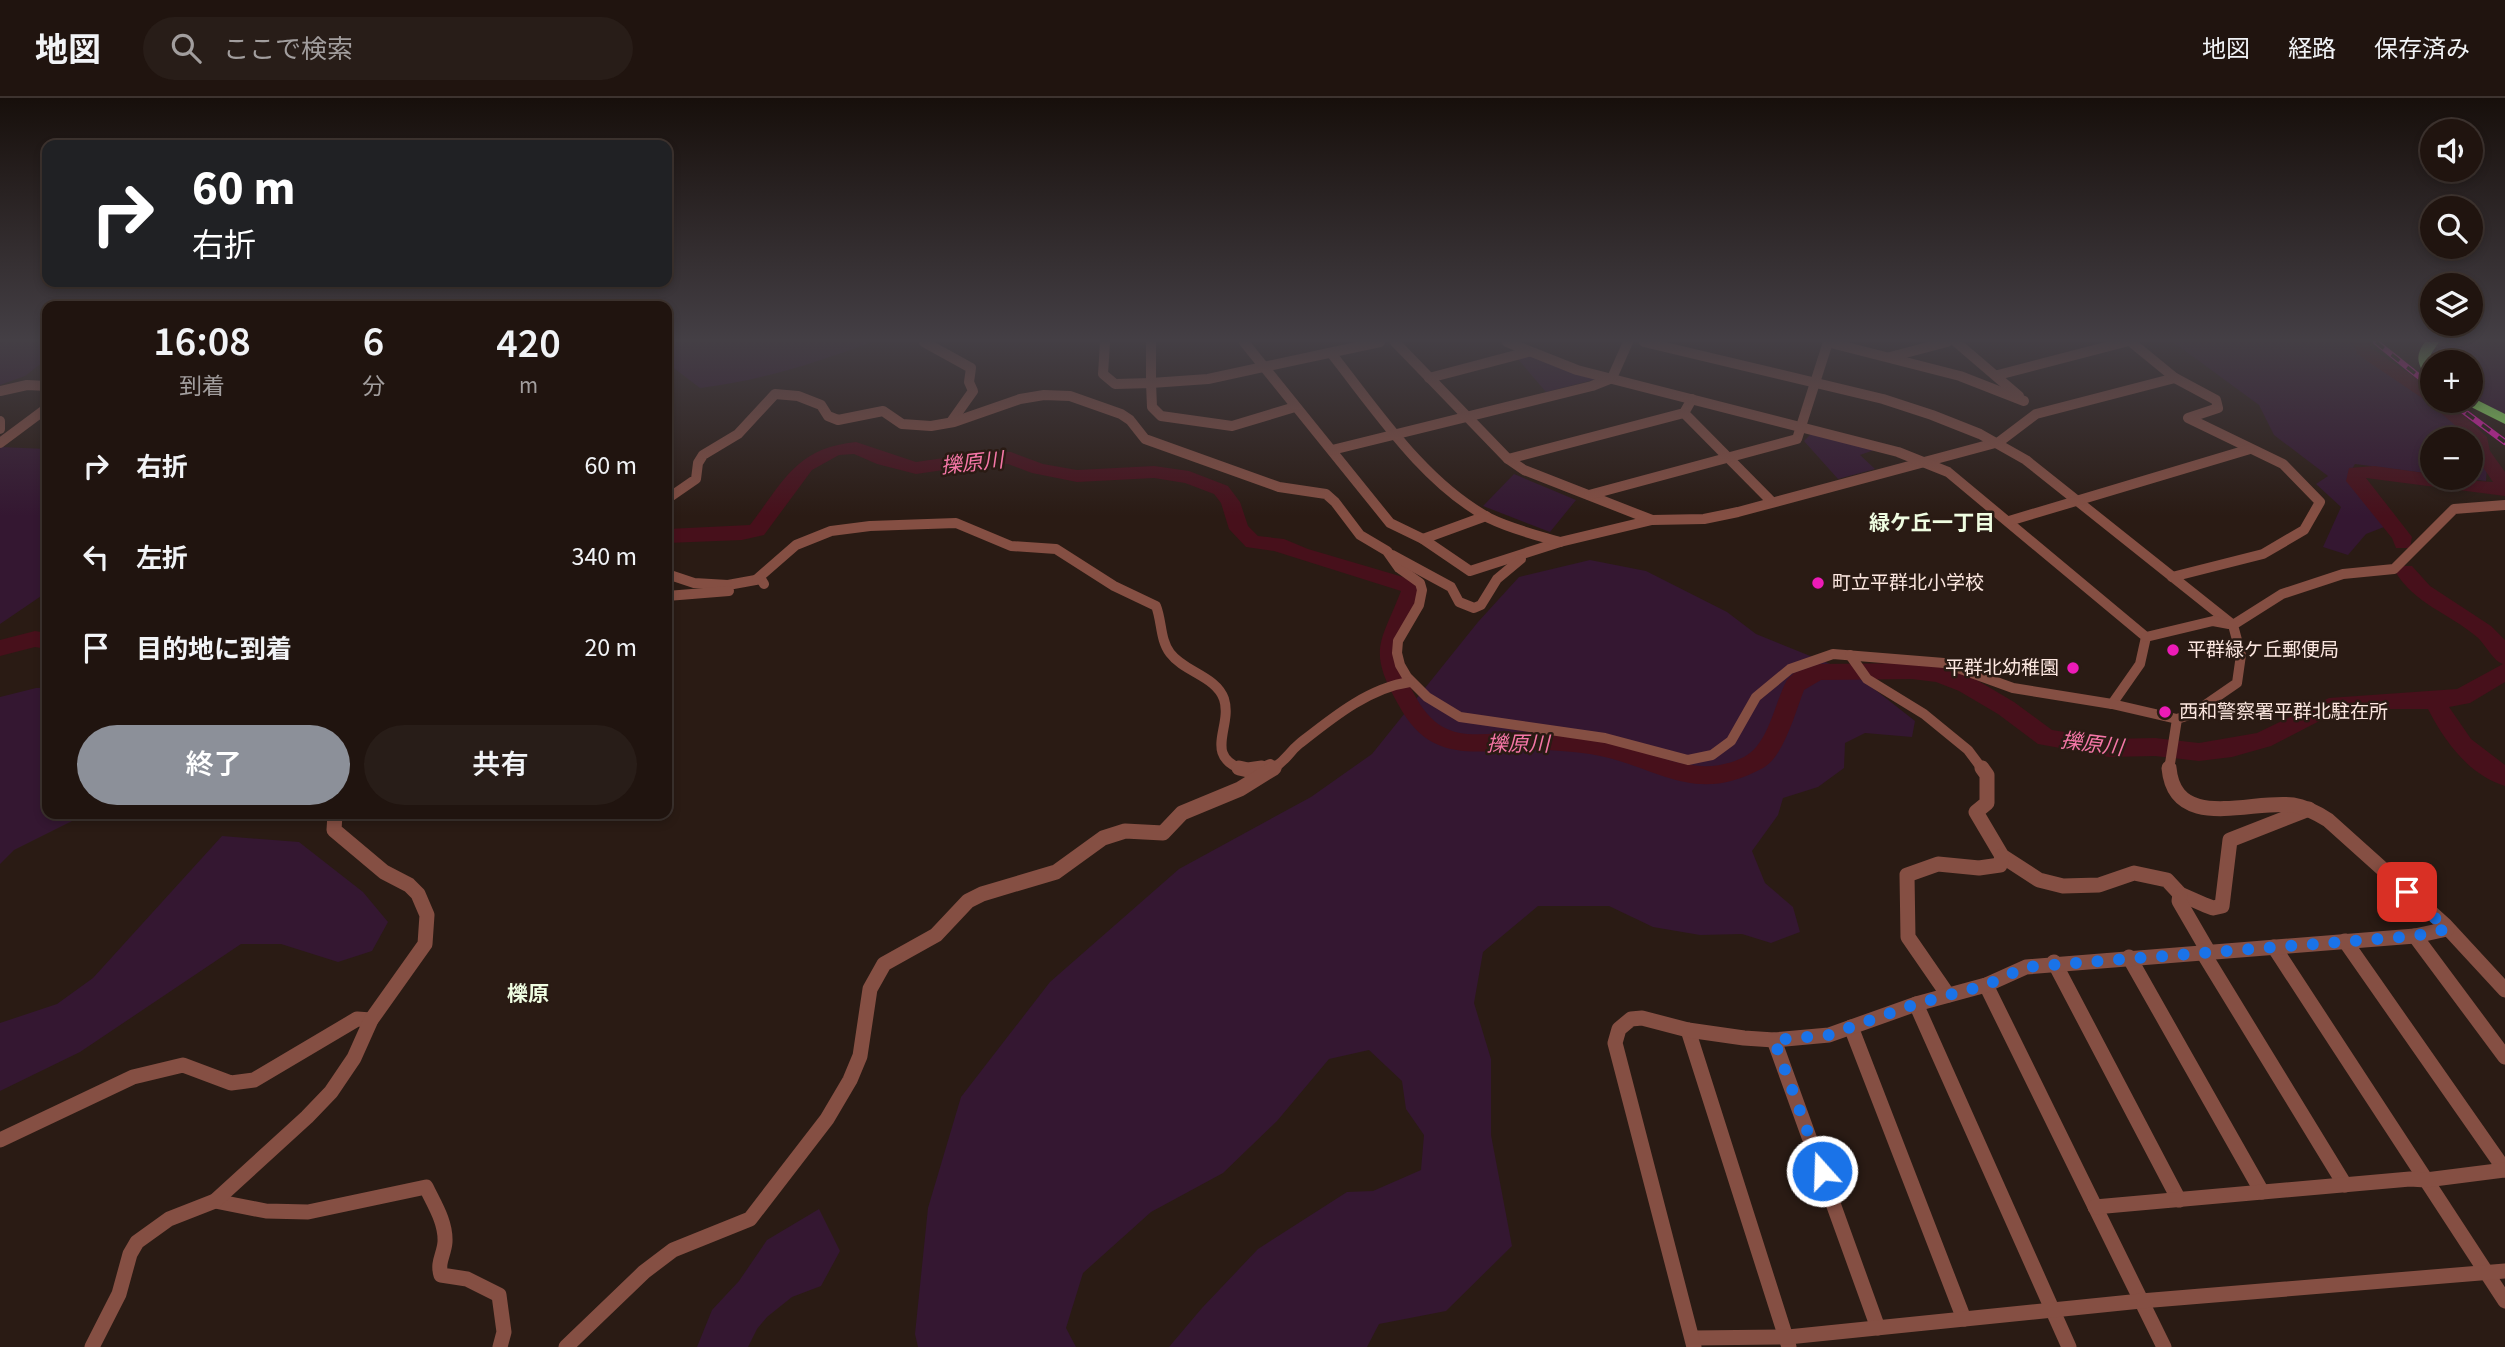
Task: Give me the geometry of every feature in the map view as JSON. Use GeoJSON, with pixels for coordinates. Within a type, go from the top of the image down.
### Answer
{"type":"FeatureCollection","features":[{"type":"Feature","properties":{"kind":"highway"},"geometry":{"type":"LineString","coordinates":[[2483,408],[2505,420]]}},
{"type":"Feature","properties":{"kind":"street"},"geometry":{"type":"LineString","coordinates":[[672,496],[696,479],[698,464],[703,455],[738,434],[769,400]]}},
{"type":"Feature","properties":{"kind":"street"},"geometry":{"type":"LineString","coordinates":[[809,400],[821,405],[828,416],[838,420],[883,411],[906,425],[951,422],[1013,400]]}},
{"type":"Feature","properties":{"kind":"street"},"geometry":{"type":"LineString","coordinates":[[951,422],[969,400]]}},
{"type":"Feature","properties":{"kind":"street"},"geometry":{"type":"LineString","coordinates":[[1088,400],[1130,417],[1145,439],[1175,447],[1193,458],[1283,489],[1326,494],[1338,504],[1357,533],[1451,587],[1459,602],[1474,608],[1481,605],[1497,579],[1520,561],[1522,555]]}},
{"type":"Feature","properties":{"kind":"street"},"geometry":{"type":"LineString","coordinates":[[1152,400],[1152,407],[1161,416],[1232,426],[1295,407]]}},
{"type":"Feature","properties":{"kind":"street"},"geometry":{"type":"LineString","coordinates":[[1289,400],[1390,523],[1423,539],[1470,571],[1560,542],[1652,520],[1704,519],[1999,442],[2036,414],[2089,400]]}},
{"type":"Feature","properties":{"kind":"street"},"geometry":{"type":"LineString","coordinates":[[1370,400],[1448,489],[1486,516],[1560,542]]}},
{"type":"Feature","properties":{"kind":"street"},"geometry":{"type":"LineString","coordinates":[[1451,400],[1508,459],[1549,481],[1652,520]]}},
{"type":"Feature","properties":{"kind":"street"},"geometry":{"type":"LineString","coordinates":[[1332,450],[1532,400]]}},
{"type":"Feature","properties":{"kind":"street"},"geometry":{"type":"LineString","coordinates":[[1508,459],[1684,413],[1691,400]]}},
{"type":"Feature","properties":{"kind":"street"},"geometry":{"type":"LineString","coordinates":[[1697,400],[1898,452],[1948,472],[2146,637],[2147,652],[2112,704]]}},
{"type":"Feature","properties":{"kind":"street"},"geometry":{"type":"LineString","coordinates":[[1589,495],[1797,439],[1808,400]]}},
{"type":"Feature","properties":{"kind":"street"},"geometry":{"type":"LineString","coordinates":[[1886,400],[1933,413],[1999,442],[2078,499],[2233,625],[2241,655],[2237,683],[2176,725],[2168,776],[2178,794],[2191,803],[2211,810],[2295,804],[2326,817],[2447,929],[2505,990]]}},
{"type":"Feature","properties":{"kind":"street"},"geometry":{"type":"LineString","coordinates":[[2172,576],[2263,554],[2304,530],[2320,502],[2284,464],[2188,418],[2218,408],[2217,400]]}},
{"type":"Feature","properties":{"kind":"street"},"geometry":{"type":"LineString","coordinates":[[2024,401],[2036,414]]}},
{"type":"Feature","properties":{"kind":"street"},"geometry":{"type":"LineString","coordinates":[[0,443],[42,412]]}},
{"type":"Feature","properties":{"kind":"street"},"geometry":{"type":"LineString","coordinates":[[1684,413],[1771,501]]}},
{"type":"Feature","properties":{"kind":"street"},"geometry":{"type":"LineString","coordinates":[[0,421],[0,429]]}},
{"type":"Feature","properties":{"kind":"street"},"geometry":{"type":"LineString","coordinates":[[2010,521],[2250,449]]}},
{"type":"Feature","properties":{"kind":"street"},"geometry":{"type":"LineString","coordinates":[[2146,637],[2213,621],[2233,625],[2281,594],[2343,574],[2394,569],[2454,509],[2503,507]]}},
{"type":"Feature","properties":{"kind":"street"},"geometry":{"type":"LineString","coordinates":[[1423,539],[1486,516]]}},
{"type":"Feature","properties":{"kind":"street"},"geometry":{"type":"LineString","coordinates":[[672,576],[694,583],[729,585],[757,579],[796,545],[809,538],[831,531],[870,526],[956,523],[1011,546],[1056,549],[1114,586],[1156,606],[1167,650],[1176,661],[1203,676],[1222,695],[1226,708],[1219,740],[1222,752],[1230,764],[1245,771],[1261,769],[1369,694],[1402,683]]}},
{"type":"Feature","properties":{"kind":"street"},"geometry":{"type":"LineString","coordinates":[[1392,555],[1397,566],[1416,578],[1422,590],[1418,606],[1397,643],[1402,683]]}},
{"type":"Feature","properties":{"kind":"street"},"geometry":{"type":"LineString","coordinates":[[672,596],[744,590],[764,584],[761,579],[757,579]]}},
{"type":"Feature","properties":{"kind":"street"},"geometry":{"type":"LineString","coordinates":[[1402,683],[1445,711],[1460,717],[1605,738],[1688,760],[1712,755],[1731,741],[1756,697],[1790,669],[1833,654],[1853,660],[1895,657],[1944,663],[2013,688],[2112,704],[2176,725]]}},
{"type":"Feature","properties":{"kind":"street"},"geometry":{"type":"LineString","coordinates":[[1853,660],[1865,676],[1924,714],[1968,750],[1987,775],[1987,803],[1976,812],[2003,856],[2039,880],[2063,886],[2099,885],[2134,873],[2167,880],[2180,894],[2213,908],[2222,906],[2230,840],[2309,809]]}},
{"type":"Feature","properties":{"kind":"street"},"geometry":{"type":"LineString","coordinates":[[566,1347],[644,1272],[673,1250],[750,1219],[804,1151],[850,1080],[860,1056],[870,989],[884,964],[936,936],[968,901],[982,894],[1056,872],[1103,838],[1125,831],[1163,833],[1182,813],[1240,789],[1287,760],[1296,746]]}},
{"type":"Feature","properties":{"kind":"street"},"geometry":{"type":"LineString","coordinates":[[92,1347],[119,1294],[130,1254],[137,1242],[169,1219],[215,1201],[307,1117],[331,1091],[354,1058],[370,1020],[425,944],[429,922],[413,888],[382,871],[334,830],[335,819]]}},
{"type":"Feature","properties":{"kind":"street"},"geometry":{"type":"LineString","coordinates":[[1948,995],[1908,937],[1907,875],[1938,864],[1979,868],[2000,865],[2003,856]]}},
{"type":"Feature","properties":{"kind":"street"},"geometry":{"type":"LineString","coordinates":[[2180,894],[2179,901],[2205,951],[2345,1185]]}},
{"type":"Feature","properties":{"kind":"street"},"geometry":{"type":"LineString","coordinates":[[2447,929],[2415,936],[2054,962],[2026,967],[1986,985],[1916,1004],[1829,1035],[1774,1040],[1688,1030],[1642,1018],[1631,1019],[1619,1028],[1615,1043],[1693,1343],[1789,1342],[1878,1328],[2141,1301],[2505,1271]]}},
{"type":"Feature","properties":{"kind":"street"},"geometry":{"type":"LineString","coordinates":[[2415,936],[2505,1058]]}},
{"type":"Feature","properties":{"kind":"street"},"geometry":{"type":"LineString","coordinates":[[2095,1207],[2410,1179],[2426,1180],[2505,1170],[2345,941]]}},
{"type":"Feature","properties":{"kind":"street"},"geometry":{"type":"LineString","coordinates":[[2274,947],[2505,1301]]}},
{"type":"Feature","properties":{"kind":"street"},"geometry":{"type":"LineString","coordinates":[[2129,957],[2262,1192]]}},
{"type":"Feature","properties":{"kind":"street"},"geometry":{"type":"LineString","coordinates":[[2054,962],[2179,1200]]}},
{"type":"Feature","properties":{"kind":"street"},"geometry":{"type":"LineString","coordinates":[[1986,985],[2164,1347]]}},
{"type":"Feature","properties":{"kind":"street"},"geometry":{"type":"LineString","coordinates":[[1916,1004],[2069,1347]]}},
{"type":"Feature","properties":{"kind":"street"},"geometry":{"type":"LineString","coordinates":[[0,1140],[133,1077],[170,1068],[190,1065],[231,1083],[254,1080],[357,1019],[370,1020]]}},
{"type":"Feature","properties":{"kind":"street"},"geometry":{"type":"LineString","coordinates":[[1852,1027],[1855,1042],[1964,1319]]}},
{"type":"Feature","properties":{"kind":"street"},"geometry":{"type":"LineString","coordinates":[[1688,1030],[1789,1342]]}},
{"type":"Feature","properties":{"kind":"street"},"geometry":{"type":"LineString","coordinates":[[1774,1040],[1878,1328]]}},
{"type":"Feature","properties":{"kind":"street"},"geometry":{"type":"LineString","coordinates":[[215,1201],[266,1211],[308,1212],[426,1187],[445,1226],[444,1252],[438,1264],[441,1275],[467,1279],[499,1295],[504,1332],[500,1347]]}},
{"type":"Feature","properties":{"kind":"shaded area"},"geometry":{"type":"Polygon","coordinates":[[[2253,400],[2420,400],[2420,413],[2447,413],[2463,427],[2420,427],[2420,472],[2355,464],[2348,476],[2384,527],[2366,534],[2348,555],[2323,547],[2341,507],[2316,484],[2328,476],[2274,435],[2259,405],[2253,400]]]}},
{"type":"Feature","properties":{"kind":"shaded area"},"geometry":{"type":"Polygon","coordinates":[[[2483,400],[2505,400],[2505,416],[2483,402],[2483,400]]]}},
{"type":"Feature","properties":{"kind":"shaded area"},"geometry":{"type":"Polygon","coordinates":[[[1811,434],[1877,449],[1860,455],[1875,469],[1838,479],[1804,441],[1811,434]]]}},
{"type":"Feature","properties":{"kind":"shaded area"},"geometry":{"type":"Polygon","coordinates":[[[2483,445],[2488,449],[2486,481],[2483,481],[2483,445]]]}},
{"type":"Feature","properties":{"kind":"shaded area"},"geometry":{"type":"Polygon","coordinates":[[[0,447],[42,449],[42,595],[0,624],[0,447]]]}},
{"type":"Feature","properties":{"kind":"shaded area"},"geometry":{"type":"Polygon","coordinates":[[[1514,474],[1576,500],[1550,532],[1483,506],[1514,474]]]}},
{"type":"Feature","properties":{"kind":"shaded area"},"geometry":{"type":"Polygon","coordinates":[[[1590,560],[1646,571],[1727,612],[1756,634],[1855,674],[1915,721],[1912,737],[1865,733],[1845,743],[1844,768],[1818,787],[1783,798],[1778,815],[1752,851],[1765,883],[1793,907],[1800,932],[1771,943],[1742,934],[1700,935],[1653,927],[1609,906],[1538,906],[1483,952],[1474,1003],[1491,1059],[1491,1135],[1512,1246],[1446,1311],[1379,1324],[1367,1347],[1169,1347],[1258,1249],[1347,1192],[1373,1191],[1421,1170],[1424,1135],[1406,1109],[1402,1081],[1369,1050],[1329,1059],[1277,1121],[1223,1173],[1151,1212],[1083,1273],[1066,1328],[1076,1347],[918,1347],[915,1334],[928,1208],[961,1097],[1050,982],[1179,869],[1311,797],[1372,754],[1478,622],[1519,577],[1590,560]]]}},
{"type":"Feature","properties":{"kind":"shaded area"},"geometry":{"type":"Polygon","coordinates":[[[42,688],[42,819],[76,819],[14,850],[0,864],[0,697],[42,688]]]}},
{"type":"Feature","properties":{"kind":"shaded area"},"geometry":{"type":"Polygon","coordinates":[[[222,836],[299,842],[363,892],[388,922],[372,951],[338,962],[281,944],[241,944],[80,1052],[0,1091],[0,1023],[57,1004],[93,978],[222,836]]]}},
{"type":"Feature","properties":{"kind":"shaded area"},"geometry":{"type":"Polygon","coordinates":[[[819,1209],[840,1251],[821,1286],[792,1297],[767,1317],[748,1347],[697,1347],[712,1310],[739,1281],[767,1240],[819,1209]]]}},
{"type":"Feature","properties":{"kind":"waterway"},"geometry":{"type":"LineString","coordinates":[[2451,413],[2478,437],[2481,451],[2505,486]]}},
{"type":"Feature","properties":{"kind":"waterway","name":"擽原川"},"geometry":{"type":"LineString","coordinates":[[672,536],[757,530],[805,466],[835,450],[856,448],[884,460],[916,468],[992,457],[1011,458],[1039,469],[1077,476],[1154,472],[1189,477],[1221,490],[1230,502],[1239,529],[1253,542],[1277,544],[1301,554],[1413,587],[1394,631],[1389,651],[1390,659],[1402,691],[1414,712],[1425,727],[1438,736],[1465,744],[1537,741],[1591,746],[1631,755],[1677,773],[1697,776],[1733,771],[1766,754],[1795,686],[1802,679],[1819,672],[1912,671],[1938,674],[1967,685],[2006,708],[2046,738],[2109,748],[2155,747],[2199,752],[2232,748],[2263,740],[2329,706],[2384,701],[2435,701]]}},
{"type":"Feature","properties":{"kind":"waterway","name":"擽原川"},"geometry":{"type":"LineString","coordinates":[[2403,543],[2402,537],[2356,481],[2356,472],[2374,472],[2505,490]]}},
{"type":"Feature","properties":{"kind":"waterway","name":"擽原川"},"geometry":{"type":"LineString","coordinates":[[2405,571],[2411,582],[2422,591],[2483,631],[2496,643],[2505,657]]}},
{"type":"Feature","properties":{"kind":"waterway","name":"擽原川"},"geometry":{"type":"LineString","coordinates":[[0,648],[35,639],[42,640]]}},
{"type":"Feature","properties":{"kind":"waterway","name":"擽原川"},"geometry":{"type":"LineString","coordinates":[[2435,701],[2462,697],[2505,672]]}},
{"type":"Feature","properties":{"kind":"waterway"},"geometry":{"type":"LineString","coordinates":[[2435,701],[2463,745],[2480,761],[2505,777]]}},
{"type":"Feature","properties":{"kind":"railway"},"geometry":{"type":"LineString","coordinates":[[2466,413],[2505,442]]}},
{"type":"Feature","properties":{"kind":"place","name":"町立平群北小学校"},"geometry":{"type":"Point","coordinates":[1818,583]}},
{"type":"Feature","properties":{"kind":"place","name":"平群緑ケ丘郵便局"},"geometry":{"type":"Point","coordinates":[2173,650]}},
{"type":"Feature","properties":{"kind":"place","name":"平群北幼稚園"},"geometry":{"type":"Point","coordinates":[2073,668]}},
{"type":"Feature","properties":{"kind":"place","name":"西和警察署平群北駐在所"},"geometry":{"type":"Point","coordinates":[2165,712]}},
{"type":"Feature","properties":{"kind":"district","name":"緑ケ丘一丁目"},"geometry":{"type":"Point","coordinates":[1932,523]}},
{"type":"Feature","properties":{"kind":"district","name":"櫟原"},"geometry":{"type":"Point","coordinates":[528,994]}},
{"type":"Feature","properties":{"kind":"route"},"geometry":{"type":"LineString","coordinates":[[1822,1171],[1774,1040],[1829,1035],[1916,1004],[1986,985],[2026,967],[2054,962],[2415,936],[2447,929],[2407,892]]}}]}
